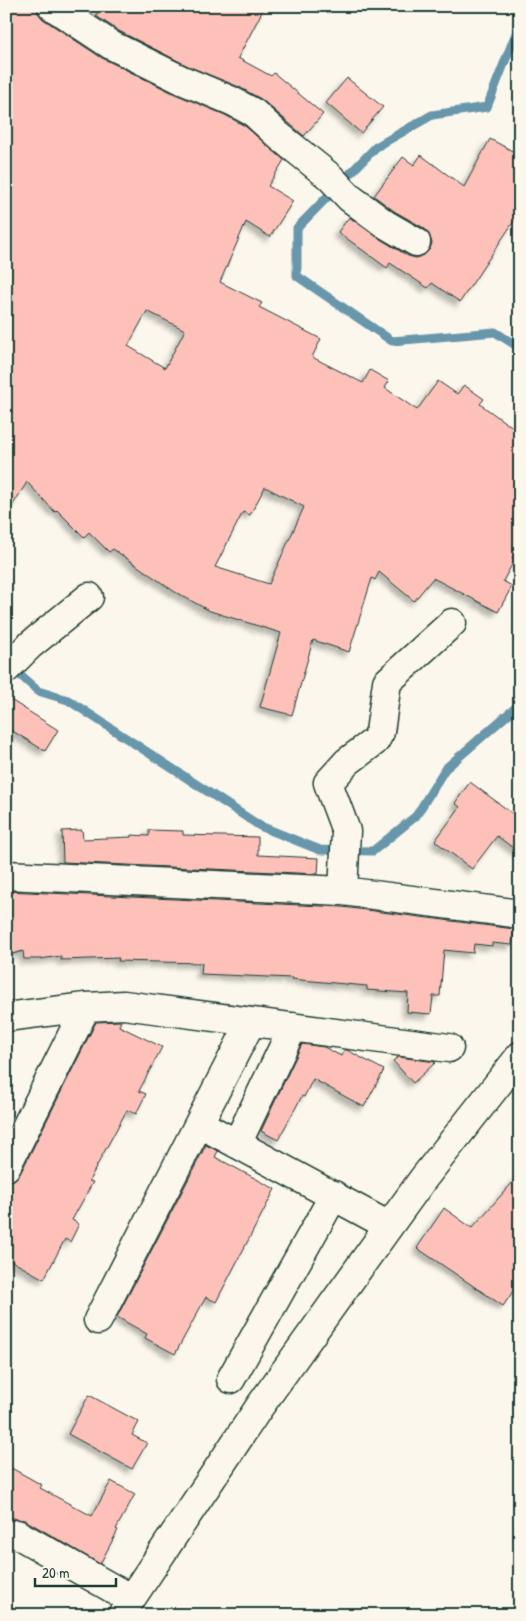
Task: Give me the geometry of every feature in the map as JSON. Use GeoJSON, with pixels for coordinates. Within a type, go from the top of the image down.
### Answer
{"type":"FeatureCollection","features":[{"type":"Feature","properties":{"kind":"street"},"geometry":{"type":"LineString","coordinates":[[52,6],[111,45],[254,113],[330,177],[350,198],[386,224],[416,242]]}},
{"type":"Feature","properties":{"kind":"street"},"geometry":{"type":"LineString","coordinates":[[6,669],[29,646],[89,598]]}},
{"type":"Feature","properties":{"kind":"street"},"geometry":{"type":"LineString","coordinates":[[343,881],[346,830],[328,782],[347,762],[375,741],[380,732],[387,682],[452,623]]}},
{"type":"Feature","properties":{"kind":"street"},"geometry":{"type":"LineString","coordinates":[[6,875],[343,881],[520,914]]}},
{"type":"Feature","properties":{"kind":"street"},"geometry":{"type":"LineString","coordinates":[[6,1017],[86,1007],[124,1005],[449,1048]]}},
{"type":"Feature","properties":{"kind":"street"},"geometry":{"type":"LineString","coordinates":[[6,1167],[86,1007]]}},
{"type":"Feature","properties":{"kind":"street"},"geometry":{"type":"LineString","coordinates":[[98,1320],[251,1022]]}},
{"type":"Feature","properties":{"kind":"street"},"geometry":{"type":"LineString","coordinates":[[237,1144],[293,1028]]}},
{"type":"Feature","properties":{"kind":"street"},"geometry":{"type":"LineString","coordinates":[[18,1534],[126,1607],[260,1406],[423,1179],[520,1056]]}},
{"type":"Feature","properties":{"kind":"street"},"geometry":{"type":"LineString","coordinates":[[200,1124],[389,1226]]}},
{"type":"Feature","properties":{"kind":"street"},"geometry":{"type":"LineString","coordinates":[[231,1379],[334,1195]]}},
{"type":"Feature","properties":{"kind":"building"},"geometry":{"type":"Polygon","coordinates":[[[6,6],[37,7],[38,13],[43,19],[102,58],[245,126],[284,160],[268,186],[293,201],[270,237],[246,222],[220,282],[262,303],[259,307],[321,339],[312,357],[363,383],[370,370],[389,381],[385,388],[417,410],[438,381],[457,394],[464,385],[484,399],[480,404],[506,423],[520,430],[520,543],[512,558],[515,559],[503,581],[512,586],[498,612],[433,578],[414,601],[379,572],[375,580],[372,578],[349,652],[313,640],[292,715],[260,707],[281,633],[210,611],[175,592],[113,549],[109,552],[89,532],[84,537],[57,510],[55,512],[27,482],[6,516],[6,6]],[[147,311],[128,346],[165,368],[185,330],[147,311]],[[265,487],[250,515],[243,512],[215,567],[269,584],[304,507],[265,487]]]}},
{"type":"Feature","properties":{"kind":"building"},"geometry":{"type":"Polygon","coordinates":[[[101,6],[265,6],[238,58],[271,76],[274,73],[323,114],[304,136],[261,99],[239,87],[188,66],[119,31],[96,16],[101,6]]]}},
{"type":"Feature","properties":{"kind":"building"},"geometry":{"type":"Polygon","coordinates":[[[347,78],[383,107],[361,133],[326,103],[347,78]]]}},
{"type":"Feature","properties":{"kind":"building"},"geometry":{"type":"Polygon","coordinates":[[[490,139],[520,155],[520,212],[460,302],[432,283],[428,288],[390,263],[387,268],[338,232],[349,217],[408,256],[416,258],[424,255],[430,249],[432,243],[429,234],[424,228],[394,211],[374,196],[403,157],[414,165],[421,155],[464,187],[490,139]]]}},
{"type":"Feature","properties":{"kind":"building"},"geometry":{"type":"Polygon","coordinates":[[[6,697],[58,730],[45,751],[6,727],[6,697]]]}},
{"type":"Feature","properties":{"kind":"building"},"geometry":{"type":"Polygon","coordinates":[[[470,782],[520,819],[520,853],[497,836],[472,869],[435,841],[460,807],[455,803],[470,782]]]}},
{"type":"Feature","properties":{"kind":"building"},"geometry":{"type":"Polygon","coordinates":[[[82,830],[83,839],[131,837],[131,835],[149,836],[149,830],[183,831],[183,835],[258,837],[258,855],[319,858],[318,874],[63,862],[62,831],[82,830]]]}},
{"type":"Feature","properties":{"kind":"building"},"geometry":{"type":"Polygon","coordinates":[[[6,891],[342,907],[514,929],[512,945],[492,943],[492,946],[474,944],[473,953],[444,950],[440,996],[433,996],[431,1014],[407,1012],[408,993],[367,990],[367,986],[292,978],[201,974],[202,963],[118,961],[119,958],[61,960],[61,956],[24,959],[23,951],[6,956],[6,891]]]}},
{"type":"Feature","properties":{"kind":"building"},"geometry":{"type":"Polygon","coordinates":[[[121,1021],[119,1026],[162,1047],[139,1091],[146,1094],[136,1114],[127,1110],[89,1181],[93,1182],[72,1220],[79,1224],[70,1242],[65,1239],[44,1279],[6,1258],[6,1183],[14,1180],[20,1174],[96,1022],[121,1021]]]}},
{"type":"Feature","properties":{"kind":"building"},"geometry":{"type":"Polygon","coordinates":[[[302,1044],[324,1047],[341,1056],[344,1050],[347,1050],[384,1070],[364,1107],[313,1079],[278,1140],[261,1131],[302,1044]]]}},
{"type":"Feature","properties":{"kind":"building"},"geometry":{"type":"Polygon","coordinates":[[[398,1057],[436,1062],[413,1083],[393,1061],[398,1057]]]}},
{"type":"Feature","properties":{"kind":"building"},"geometry":{"type":"Polygon","coordinates":[[[206,1145],[218,1151],[215,1157],[275,1189],[216,1302],[206,1297],[175,1354],[145,1338],[147,1334],[117,1317],[206,1145]]]}},
{"type":"Feature","properties":{"kind":"building"},"geometry":{"type":"Polygon","coordinates":[[[520,1174],[520,1281],[503,1306],[417,1248],[444,1208],[472,1228],[520,1174]]]}},
{"type":"Feature","properties":{"kind":"building"},"geometry":{"type":"Polygon","coordinates":[[[89,1395],[139,1422],[132,1435],[147,1443],[132,1469],[68,1434],[89,1395]]]}},
{"type":"Feature","properties":{"kind":"building"},"geometry":{"type":"Polygon","coordinates":[[[6,1465],[42,1485],[40,1488],[92,1516],[111,1481],[135,1494],[100,1564],[25,1520],[16,1519],[6,1514],[6,1465]]]}},
{"type":"Feature","properties":{"kind":"waterway"},"geometry":{"type":"LineString","coordinates":[[520,23],[487,107],[432,115],[376,147],[297,228],[297,276],[392,341],[495,332],[520,348]]}},
{"type":"Feature","properties":{"kind":"waterway"},"geometry":{"type":"LineString","coordinates":[[12,668],[38,691],[68,700],[260,826],[320,850],[373,851],[416,816],[445,769],[514,709],[520,706]]}}]}
